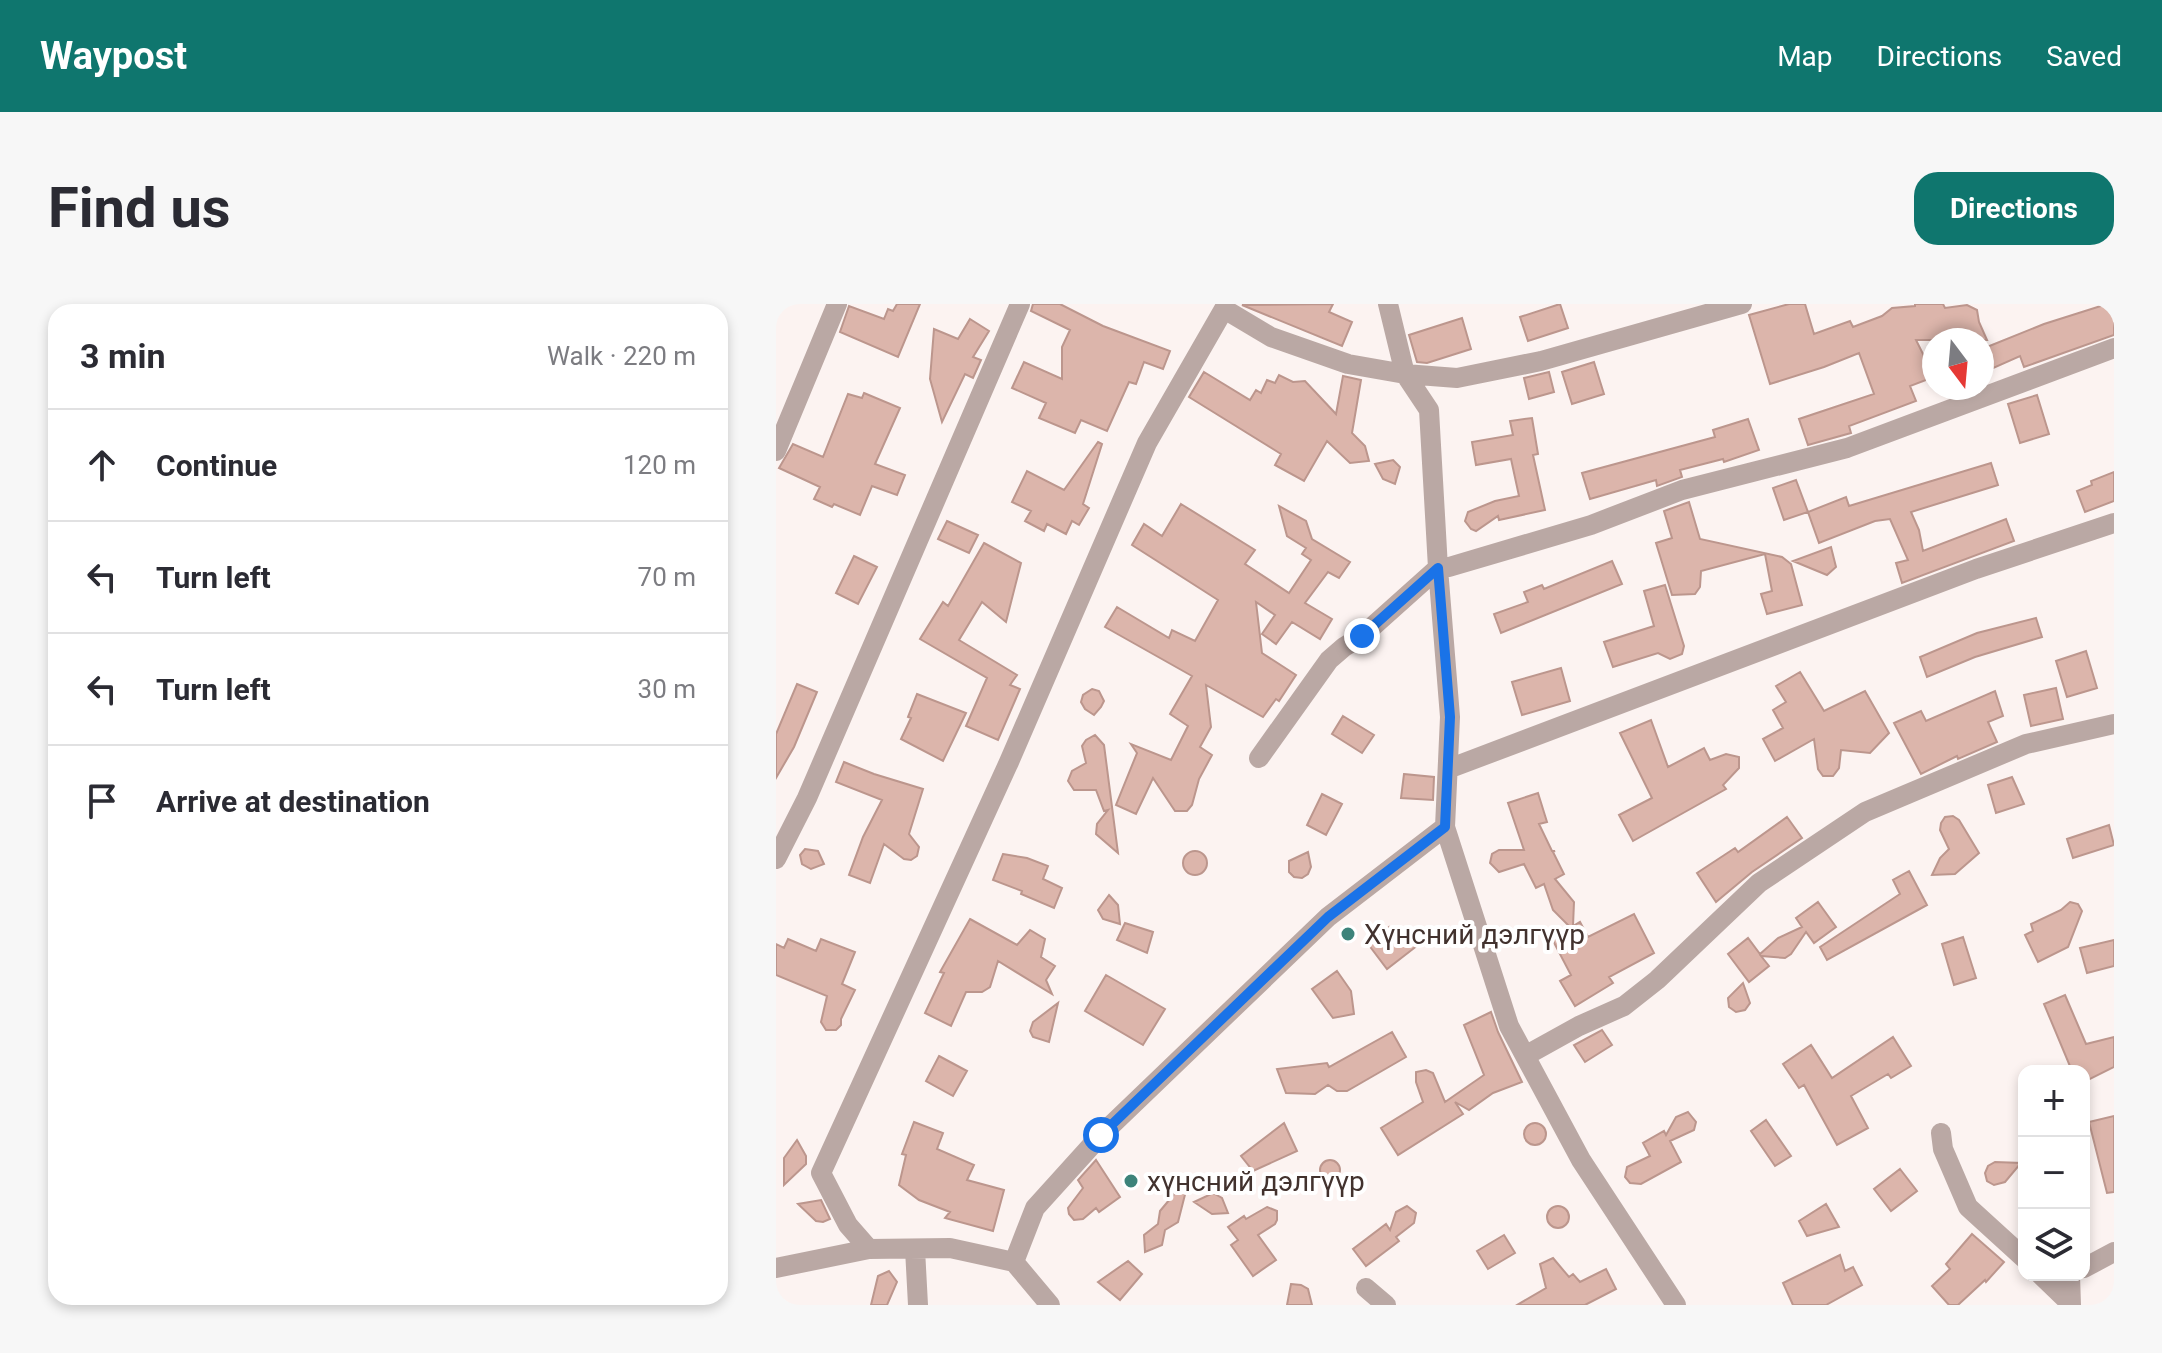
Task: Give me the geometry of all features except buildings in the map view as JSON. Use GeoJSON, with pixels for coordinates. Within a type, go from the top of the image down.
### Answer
{"type":"FeatureCollection","features":[{"type":"Feature","properties":{"kind":"street"},"geometry":{"type":"LineString","coordinates":[[776,451],[837,304]]}},
{"type":"Feature","properties":{"kind":"street"},"geometry":{"type":"LineString","coordinates":[[776,859],[807,798],[1020,304]]}},
{"type":"Feature","properties":{"kind":"street"},"geometry":{"type":"LineString","coordinates":[[1388,304],[1405,374],[1429,410],[1450,717],[1445,827],[1509,1026],[1581,1160],[1676,1305]]}},
{"type":"Feature","properties":{"kind":"street"},"geometry":{"type":"LineString","coordinates":[[869,1249],[848,1225],[821,1173],[1009,762],[1147,443],[1224,309],[1271,337],[1348,364],[1405,374],[1457,378],[1541,361],[1742,304]]}},
{"type":"Feature","properties":{"kind":"street"},"geometry":{"type":"LineString","coordinates":[[1259,758],[1329,660],[1362,636],[1438,568],[1591,525],[1682,490],[1847,448],[2114,348]]}},
{"type":"Feature","properties":{"kind":"street"},"geometry":{"type":"LineString","coordinates":[[1448,769],[1976,569],[2114,523]]}},
{"type":"Feature","properties":{"kind":"street"},"geometry":{"type":"LineString","coordinates":[[1525,1056],[1579,1026],[1624,1006],[1657,980],[1759,883],[1865,812],[2026,744],[2114,724]]}},
{"type":"Feature","properties":{"kind":"street"},"geometry":{"type":"LineString","coordinates":[[1014,1262],[1035,1208],[1101,1135],[1328,917],[1445,827]]}},
{"type":"Feature","properties":{"kind":"street"},"geometry":{"type":"LineString","coordinates":[[1941,1133],[1943,1149],[1968,1207],[2018,1253]]}},
{"type":"Feature","properties":{"kind":"street"},"geometry":{"type":"LineString","coordinates":[[776,1268],[869,1249],[950,1248],[1014,1262],[1050,1305]]}},
{"type":"Feature","properties":{"kind":"street"},"geometry":{"type":"LineString","coordinates":[[915,1249],[918,1305]]}},
{"type":"Feature","properties":{"kind":"street"},"geometry":{"type":"LineString","coordinates":[[2090,1265],[2114,1252]]}},
{"type":"Feature","properties":{"kind":"street"},"geometry":{"type":"LineString","coordinates":[[2047,1281],[2071,1304]]}},
{"type":"Feature","properties":{"kind":"street"},"geometry":{"type":"LineString","coordinates":[[2070,1281],[2071,1304]]}},
{"type":"Feature","properties":{"kind":"street"},"geometry":{"type":"LineString","coordinates":[[1366,1288],[1386,1305]]}},
{"type":"Feature","properties":{"kind":"place","name":"Хүнсний дэлгүүр"},"geometry":{"type":"Point","coordinates":[1348,934]}},
{"type":"Feature","properties":{"kind":"place","name":"хүнсний дэлгүүр"},"geometry":{"type":"Point","coordinates":[1131,1181]}},
{"type":"Feature","properties":{"kind":"route"},"geometry":{"type":"LineString","coordinates":[[1101,1135],[1328,917],[1445,827],[1450,717],[1438,568],[1362,636]]}}]}
